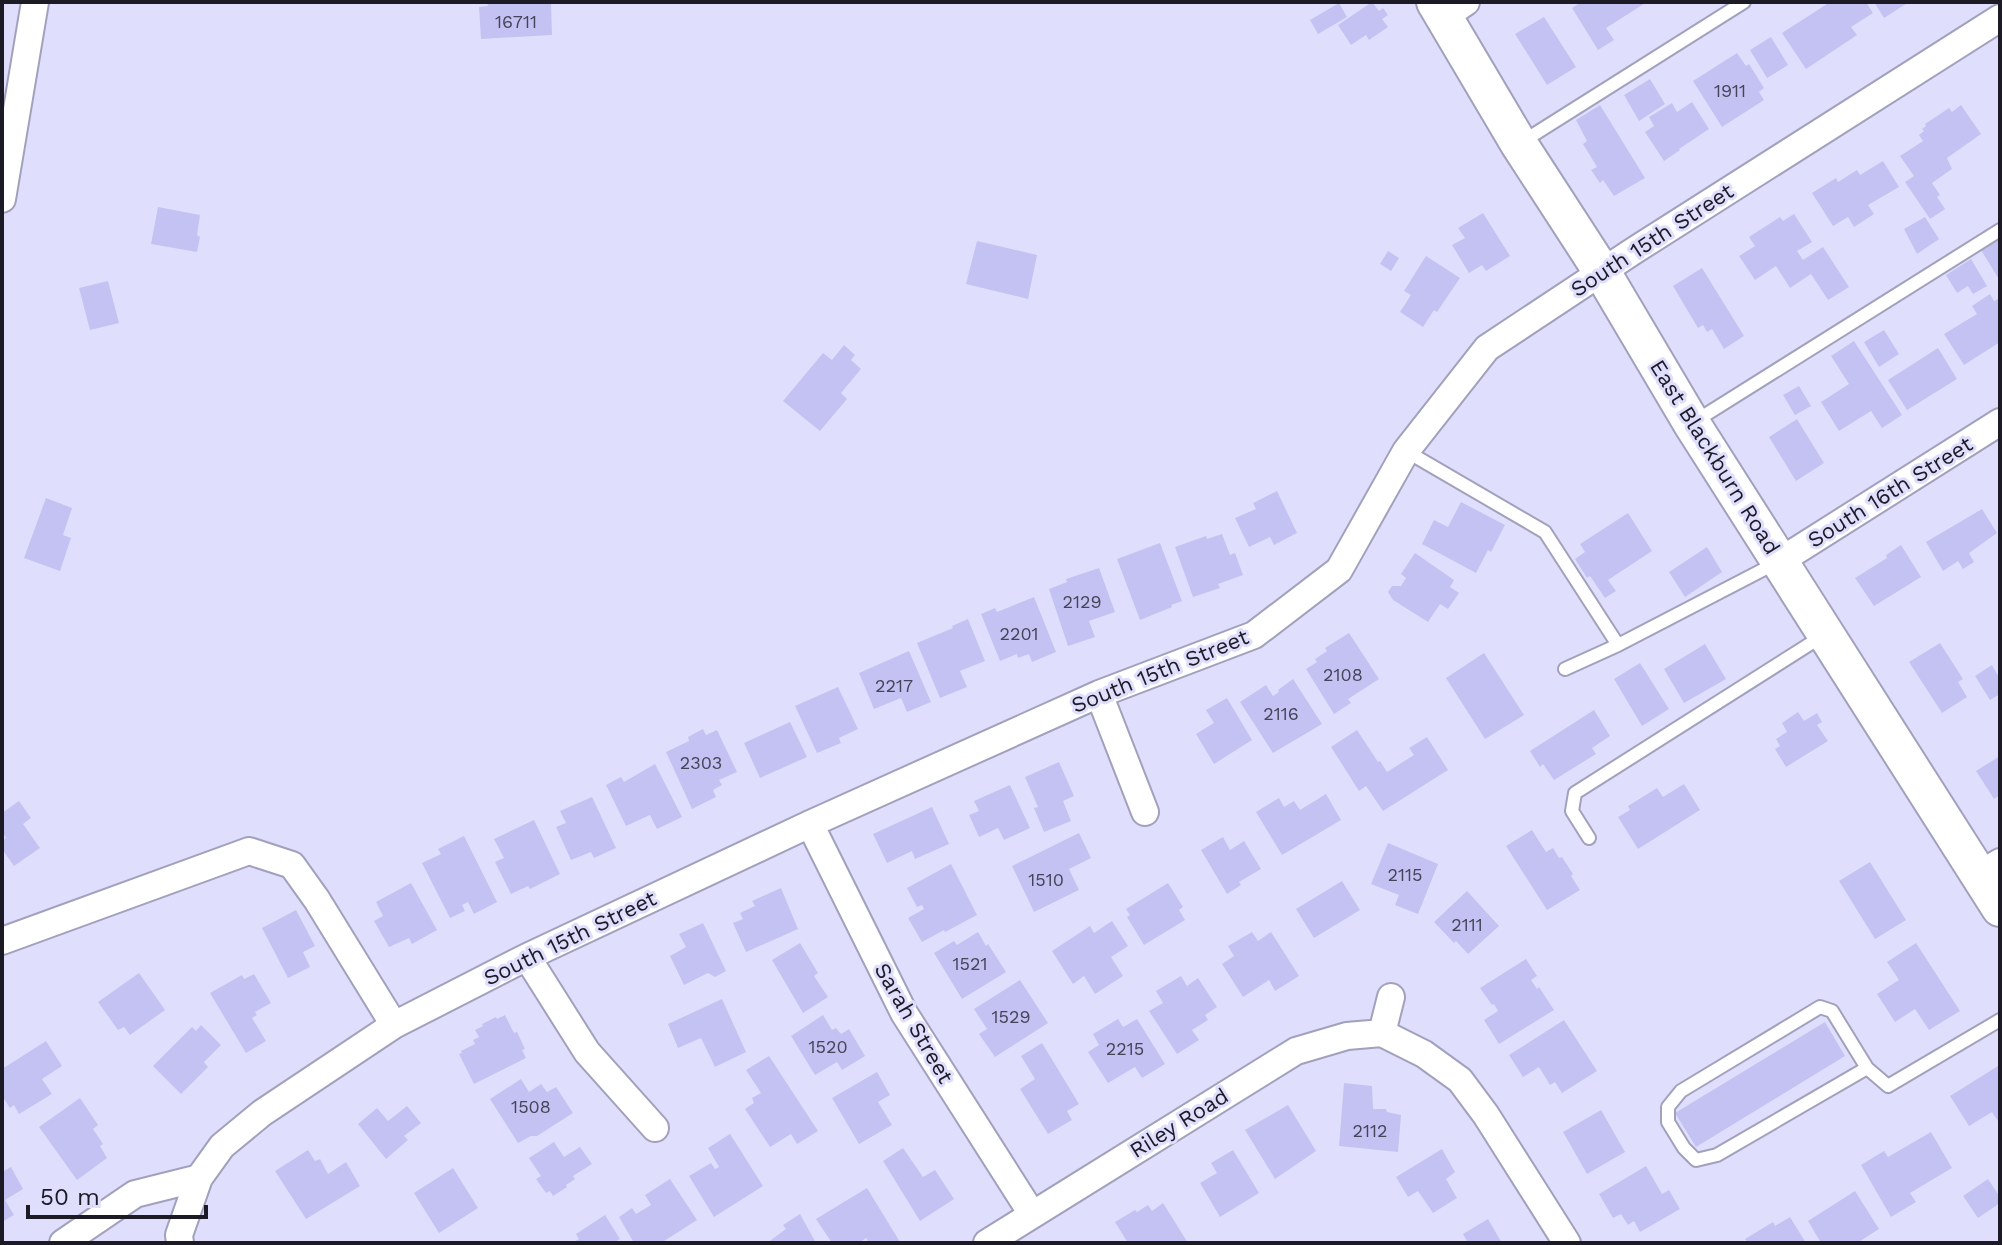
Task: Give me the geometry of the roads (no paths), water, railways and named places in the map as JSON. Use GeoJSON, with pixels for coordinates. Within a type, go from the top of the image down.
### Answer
{"type":"FeatureCollection","features":[{"type":"Feature","properties":{"kind":"street"},"geometry":{"type":"LineString","coordinates":[[2,199],[35,2]]}},
{"type":"Feature","properties":{"kind":"street","name":"East Blackburn Road"},"geometry":{"type":"LineString","coordinates":[[1448,7],[1519,144],[1602,272],[1692,424],[1826,634],[1990,869],[2000,908]]}},
{"type":"Feature","properties":{"kind":"street","name":"South 15th Street"},"geometry":{"type":"LineString","coordinates":[[180,1243],[179,1235],[199,1178],[222,1146],[262,1113],[394,1025],[527,957],[810,824],[1099,694],[1254,635],[1339,570],[1406,451],[1487,348],[2000,18]]}},
{"type":"Feature","properties":{"kind":"street","name":"South 16th Street"},"geometry":{"type":"LineString","coordinates":[[1780,561],[2000,422]]}},
{"type":"Feature","properties":{"kind":"street"},"geometry":{"type":"LineString","coordinates":[[1099,694],[1145,812]]}},
{"type":"Feature","properties":{"kind":"street","name":"Sarah Street"},"geometry":{"type":"LineString","coordinates":[[810,824],[904,1013],[1032,1214]]}},
{"type":"Feature","properties":{"kind":"street"},"geometry":{"type":"LineString","coordinates":[[2,941],[249,851],[292,865],[394,1025]]}},
{"type":"Feature","properties":{"kind":"street"},"geometry":{"type":"LineString","coordinates":[[527,957],[587,1052],[655,1128]]}},
{"type":"Feature","properties":{"kind":"street"},"geometry":{"type":"LineString","coordinates":[[1391,997],[1382,1033],[1424,1054],[1460,1080],[1486,1115],[1567,1243]]}},
{"type":"Feature","properties":{"kind":"street","name":"Riley Road"},"geometry":{"type":"LineString","coordinates":[[987,1243],[1296,1051],[1347,1036],[1382,1033]]}},
{"type":"Feature","properties":{"kind":"street"},"geometry":{"type":"LineString","coordinates":[[63,1243],[135,1194],[199,1178]]}},
{"type":"Feature","properties":{"kind":"lane"},"geometry":{"type":"LineString","coordinates":[[1519,144],[1744,2]]}},
{"type":"Feature","properties":{"kind":"lane"},"geometry":{"type":"LineString","coordinates":[[1692,424],[2000,230]]}},
{"type":"Feature","properties":{"kind":"lane"},"geometry":{"type":"LineString","coordinates":[[1406,451],[1545,532],[1618,645]]}},
{"type":"Feature","properties":{"kind":"lane"},"geometry":{"type":"LineString","coordinates":[[1565,669],[1780,561]]}},
{"type":"Feature","properties":{"kind":"lane"},"geometry":{"type":"LineString","coordinates":[[1589,838],[1572,811],[1575,793],[1826,634]]}},
{"type":"Feature","properties":{"kind":"lane"},"geometry":{"type":"LineString","coordinates":[[1867,1068],[1717,1155],[1696,1160],[1684,1148],[1668,1122],[1668,1107],[1681,1091],[1820,1007],[1832,1011],[1867,1068],[1888,1086],[2000,1020]]}}]}
